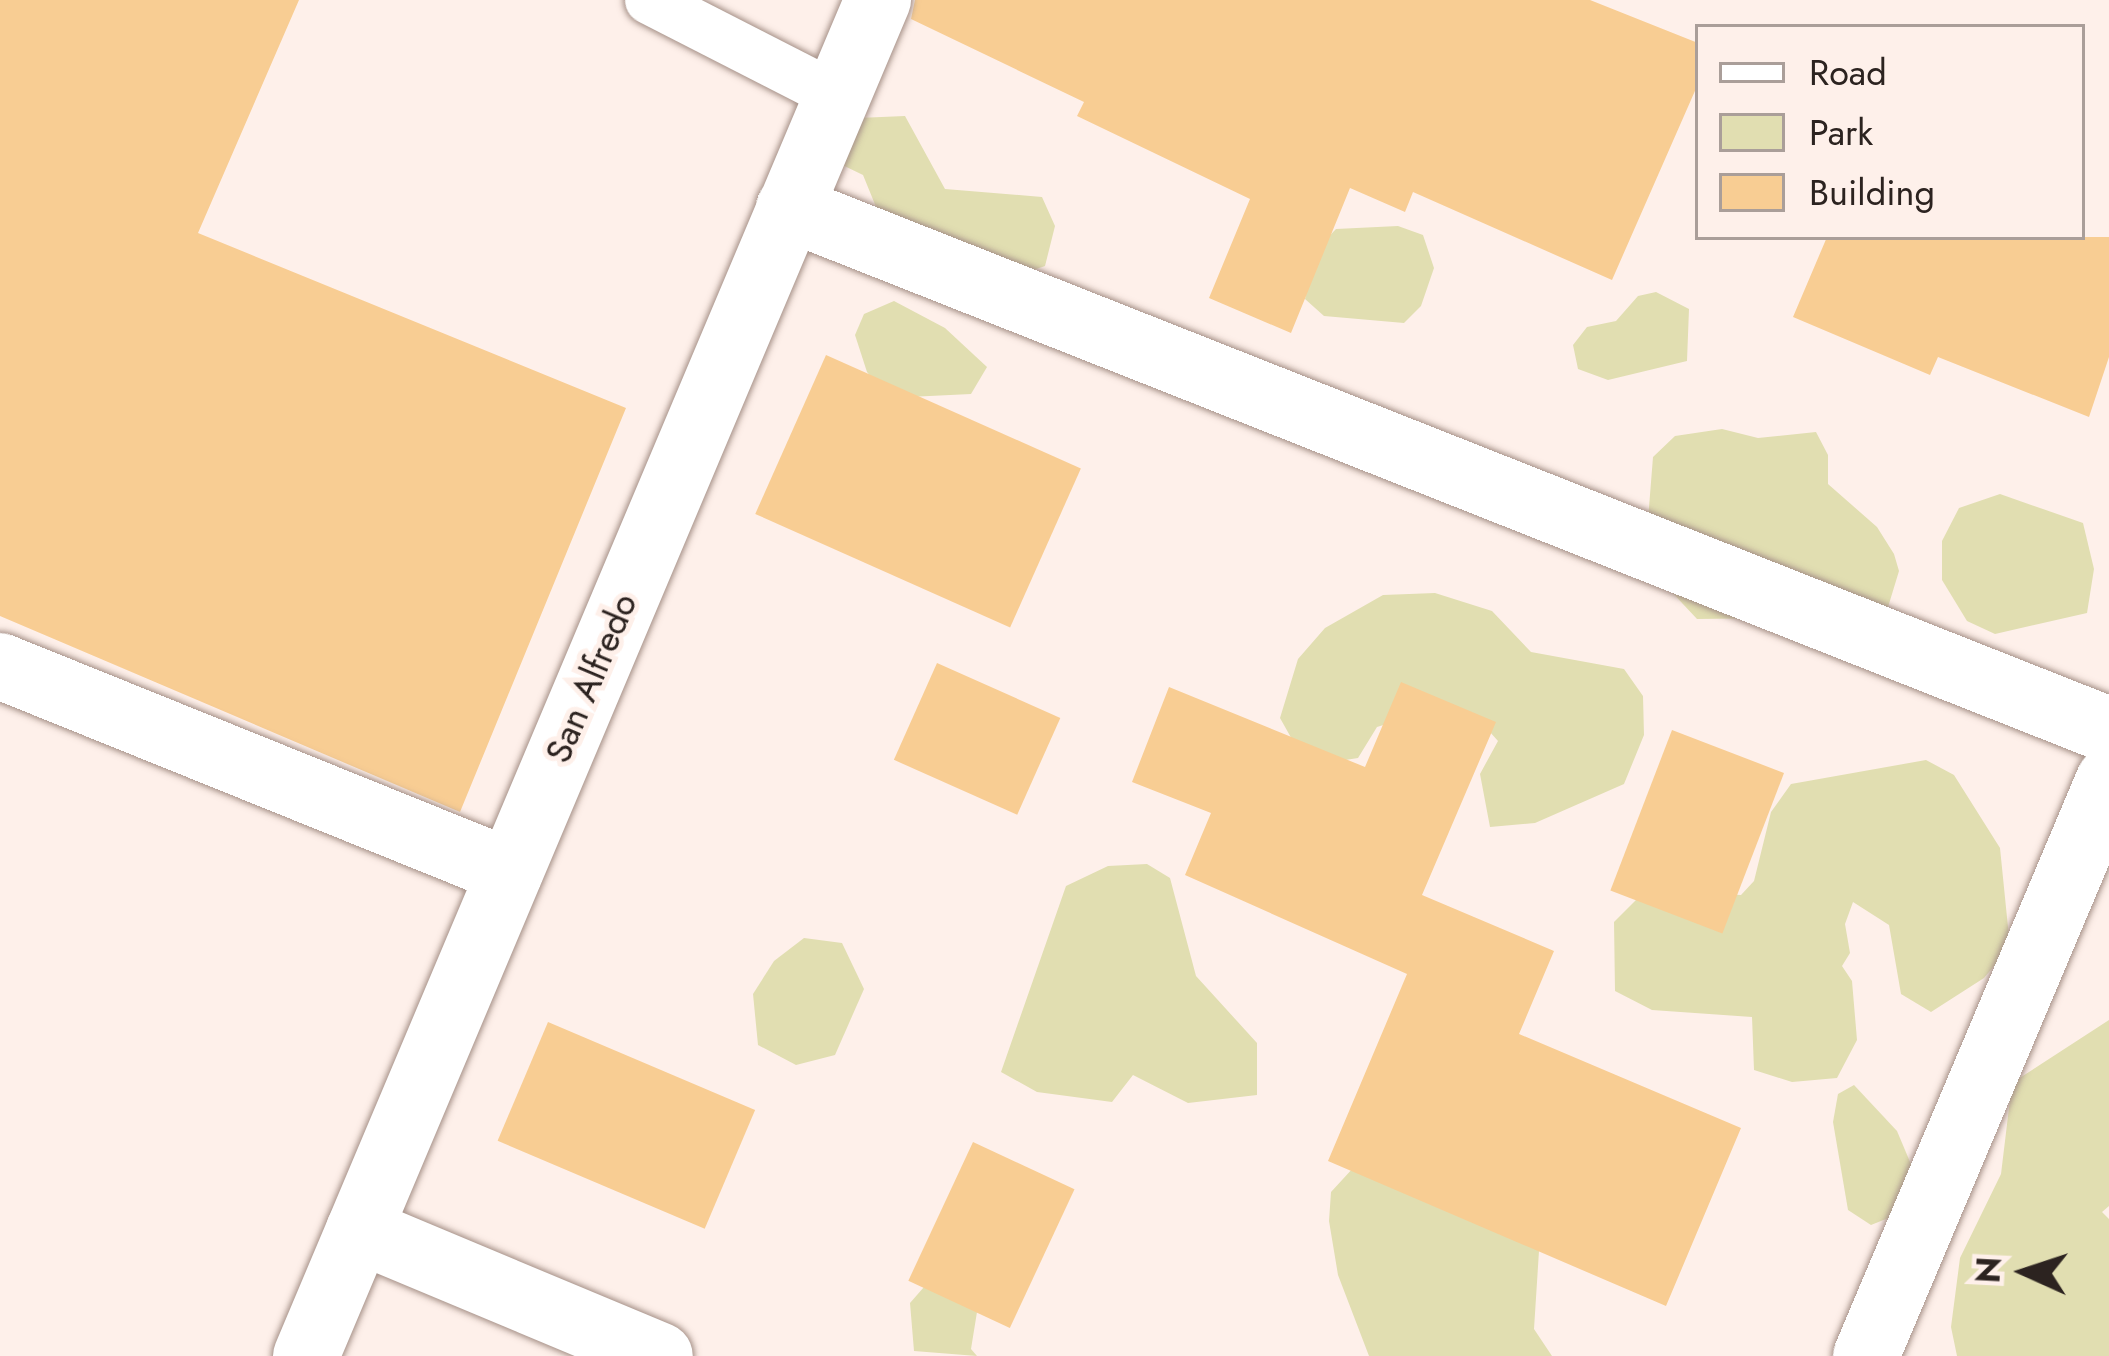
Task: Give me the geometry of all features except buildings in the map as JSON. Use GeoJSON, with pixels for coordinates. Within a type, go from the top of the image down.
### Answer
{"type":"FeatureCollection","features":[{"type":"Feature","properties":{"kind":"street","name":"San Alfredo"},"geometry":{"type":"LineString","coordinates":[[306,1356],[878,0]]}},
{"type":"Feature","properties":{"kind":"street"},"geometry":{"type":"LineString","coordinates":[[789,208],[2109,730]]}},
{"type":"Feature","properties":{"kind":"street"},"geometry":{"type":"LineString","coordinates":[[0,666],[510,872]]}},
{"type":"Feature","properties":{"kind":"street"},"geometry":{"type":"LineString","coordinates":[[1866,1356],[2109,779]]}},
{"type":"Feature","properties":{"kind":"street"},"geometry":{"type":"LineString","coordinates":[[359,1230],[660,1356]]}},
{"type":"Feature","properties":{"kind":"lane"},"geometry":{"type":"LineString","coordinates":[[650,0],[835,95]]}},
{"type":"Feature","properties":{"kind":"green space"},"geometry":{"type":"Polygon","coordinates":[[[905,116],[945,189],[1042,197],[1055,226],[1045,266],[1007,279],[883,224],[863,175],[832,160],[858,118],[905,116]]]}},
{"type":"Feature","properties":{"kind":"green space"},"geometry":{"type":"Polygon","coordinates":[[[1398,226],[1423,235],[1434,268],[1421,306],[1404,323],[1324,316],[1305,299],[1316,250],[1336,229],[1398,226]]]}},
{"type":"Feature","properties":{"kind":"green space"},"geometry":{"type":"Polygon","coordinates":[[[1656,292],[1689,309],[1687,361],[1608,380],[1578,369],[1573,345],[1587,327],[1616,321],[1638,296],[1656,292]]]}},
{"type":"Feature","properties":{"kind":"green space"},"geometry":{"type":"Polygon","coordinates":[[[894,301],[945,328],[987,367],[971,394],[888,398],[867,372],[855,335],[864,314],[894,301]]]}},
{"type":"Feature","properties":{"kind":"green space"},"geometry":{"type":"Polygon","coordinates":[[[1722,429],[1758,438],[1816,432],[1828,455],[1828,484],[1877,527],[1894,554],[1899,571],[1885,617],[1697,619],[1668,588],[1648,520],[1653,457],[1675,436],[1722,429]]]}},
{"type":"Feature","properties":{"kind":"green space"},"geometry":{"type":"Polygon","coordinates":[[[2000,494],[2083,523],[2094,569],[2087,613],[1995,634],[1967,621],[1942,580],[1942,541],[1959,508],[2000,494]]]}},
{"type":"Feature","properties":{"kind":"green space"},"geometry":{"type":"Polygon","coordinates":[[[1435,593],[1492,611],[1531,652],[1624,669],[1643,696],[1644,735],[1624,784],[1535,823],[1490,827],[1480,774],[1498,741],[1472,712],[1425,712],[1377,727],[1358,758],[1307,766],[1280,718],[1298,659],[1325,628],[1383,595],[1435,593]]]}},
{"type":"Feature","properties":{"kind":"green space"},"geometry":{"type":"Polygon","coordinates":[[[1926,760],[1954,775],[2000,848],[2010,947],[1984,978],[1931,1012],[1901,994],[1889,925],[1853,902],[1845,924],[1850,953],[1842,966],[1852,981],[1857,1040],[1837,1078],[1792,1082],[1754,1070],[1752,1017],[1652,1010],[1615,991],[1614,922],[1636,900],[1673,892],[1741,895],[1754,881],[1771,812],[1791,784],[1926,760]]]}},
{"type":"Feature","properties":{"kind":"green space"},"geometry":{"type":"Polygon","coordinates":[[[1147,864],[1170,878],[1196,976],[1257,1043],[1257,1095],[1188,1103],[1133,1075],[1112,1102],[1037,1092],[1001,1072],[1066,886],[1108,866],[1147,864]]]}},
{"type":"Feature","properties":{"kind":"green space"},"geometry":{"type":"Polygon","coordinates":[[[804,938],[842,943],[864,989],[835,1055],[796,1065],[758,1045],[753,994],[774,961],[804,938]]]}},
{"type":"Feature","properties":{"kind":"green space"},"geometry":{"type":"Polygon","coordinates":[[[2109,1020],[2109,1206],[2102,1212],[2109,1219],[2109,1356],[1957,1356],[1951,1327],[1960,1258],[2001,1174],[2012,1083],[2109,1020]]]}},
{"type":"Feature","properties":{"kind":"green space"},"geometry":{"type":"Polygon","coordinates":[[[1854,1085],[1897,1131],[1921,1188],[1901,1213],[1871,1225],[1848,1210],[1833,1122],[1838,1094],[1854,1085]]]}},
{"type":"Feature","properties":{"kind":"green space"},"geometry":{"type":"Polygon","coordinates":[[[1377,1142],[1539,1251],[1534,1329],[1552,1356],[1369,1356],[1338,1275],[1329,1221],[1331,1192],[1377,1142]]]}},
{"type":"Feature","properties":{"kind":"green space"},"geometry":{"type":"Polygon","coordinates":[[[931,1279],[977,1312],[971,1349],[977,1356],[914,1351],[910,1303],[931,1279]]]}}]}
